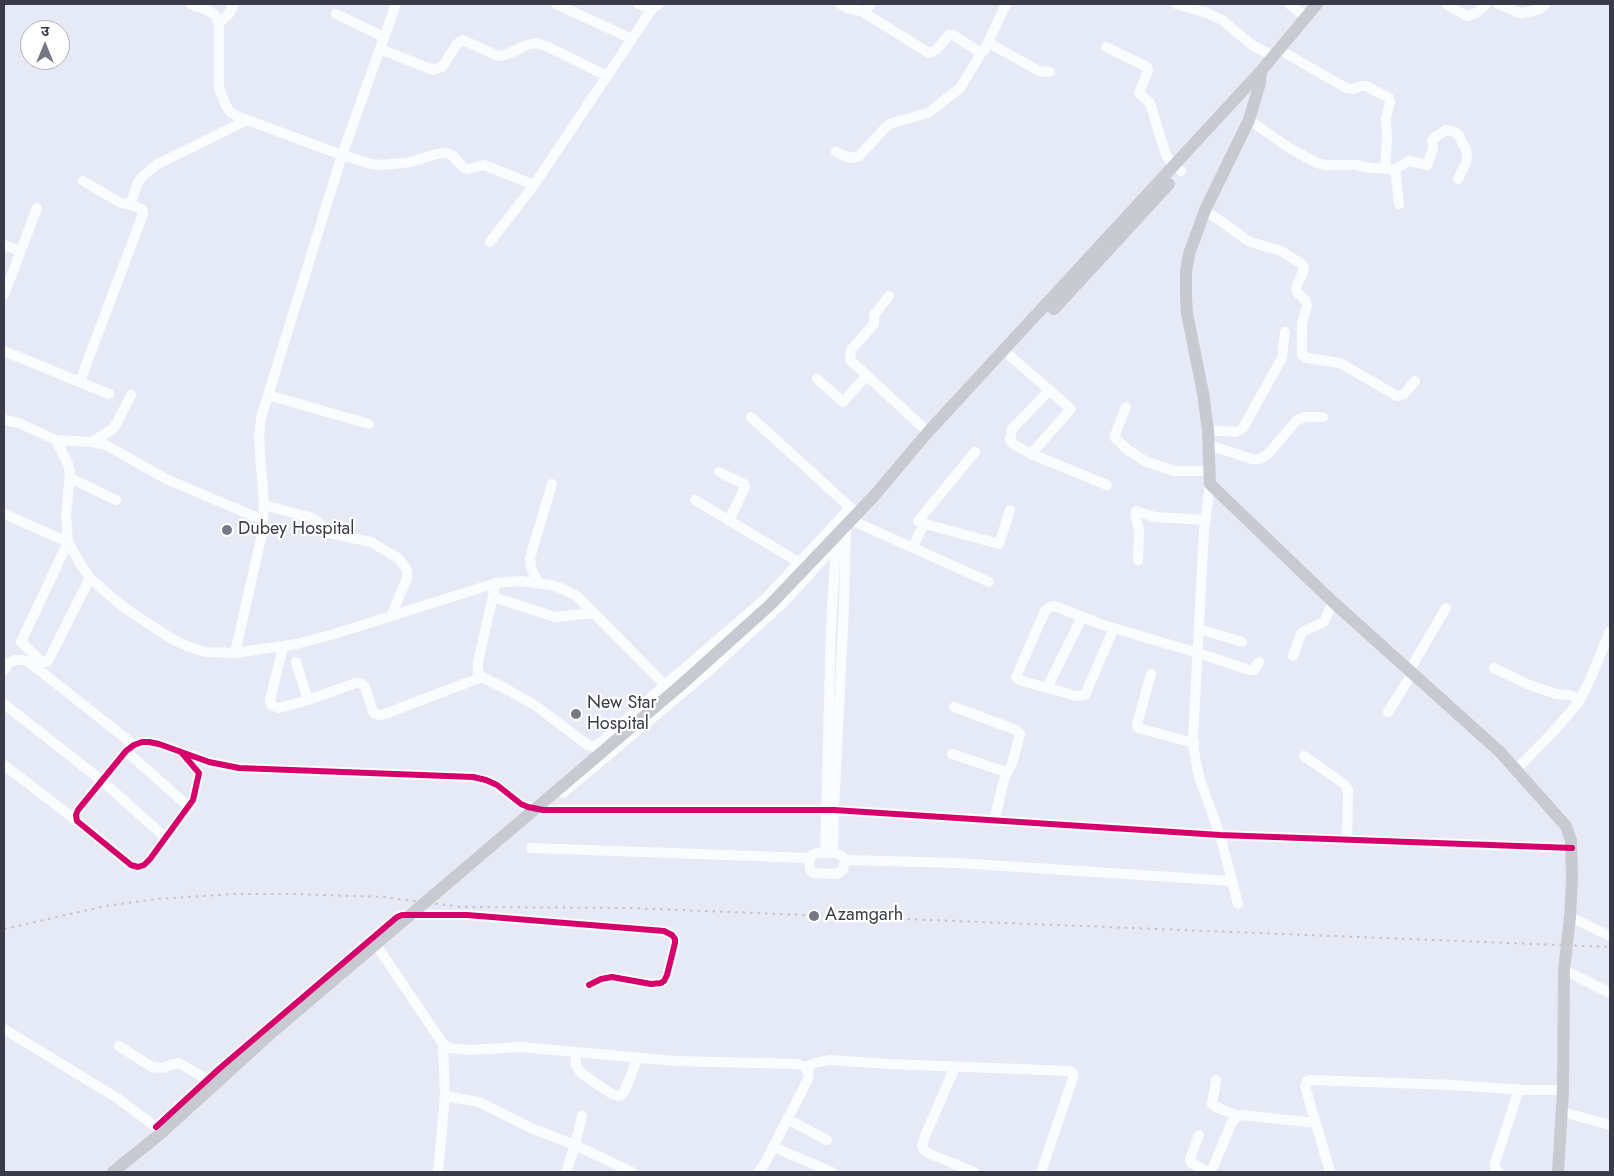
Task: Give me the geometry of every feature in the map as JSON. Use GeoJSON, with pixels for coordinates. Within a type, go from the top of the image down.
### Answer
{"type":"FeatureCollection","features":[{"type":"Feature","properties":{"kind":"main road"},"geometry":{"type":"LineString","coordinates":[[112,1172],[269,1035],[681,685],[770,605],[836,541],[851,517],[874,496],[894,482],[1010,356],[1260,77],[1317,4]]}},
{"type":"Feature","properties":{"kind":"main road"},"geometry":{"type":"LineString","coordinates":[[1279,54],[1327,4]]}},
{"type":"Feature","properties":{"kind":"main road"},"geometry":{"type":"LineString","coordinates":[[1260,77],[1249,120],[1205,210],[1189,254],[1185,284],[1187,313],[1203,393],[1208,430],[1210,484],[1333,602],[1517,769],[1570,833],[1572,879],[1564,970],[1563,1090],[1558,1172]]}},
{"type":"Feature","properties":{"kind":"main road"},"geometry":{"type":"LineString","coordinates":[[874,496],[928,432],[1177,168]]}},
{"type":"Feature","properties":{"kind":"street"},"geometry":{"type":"LineString","coordinates":[[191,4],[209,11],[219,23],[219,84],[220,91],[230,112],[247,120],[371,164],[383,165],[411,162],[436,154],[447,153],[452,155],[464,168],[468,169],[480,165],[488,166],[534,185]]}},
{"type":"Feature","properties":{"kind":"street"},"geometry":{"type":"LineString","coordinates":[[219,23],[229,14],[234,4]]}},
{"type":"Feature","properties":{"kind":"street"},"geometry":{"type":"LineString","coordinates":[[234,653],[258,550],[263,520],[264,505],[259,430],[342,155],[396,4]]}},
{"type":"Feature","properties":{"kind":"street"},"geometry":{"type":"LineString","coordinates":[[556,4],[632,39]]}},
{"type":"Feature","properties":{"kind":"street"},"geometry":{"type":"LineString","coordinates":[[490,242],[534,185],[655,6],[638,4]]}},
{"type":"Feature","properties":{"kind":"street"},"geometry":{"type":"LineString","coordinates":[[840,4],[864,14],[929,53],[936,50],[949,35],[953,35],[982,52]]}},
{"type":"Feature","properties":{"kind":"street"},"geometry":{"type":"LineString","coordinates":[[864,14],[870,4]]}},
{"type":"Feature","properties":{"kind":"street"},"geometry":{"type":"LineString","coordinates":[[836,152],[850,158],[855,158],[863,153],[879,134],[892,123],[928,113],[960,88],[989,43],[1006,4]]}},
{"type":"Feature","properties":{"kind":"street"},"geometry":{"type":"LineString","coordinates":[[1176,4],[1207,13],[1222,20],[1252,45],[1279,54],[1346,88],[1353,89],[1366,86],[1389,98],[1390,102],[1386,118],[1389,169],[1400,204]]}},
{"type":"Feature","properties":{"kind":"street"},"geometry":{"type":"LineString","coordinates":[[1289,4],[1306,17]]}},
{"type":"Feature","properties":{"kind":"street"},"geometry":{"type":"LineString","coordinates":[[1446,4],[1467,16],[1476,14],[1486,4]]}},
{"type":"Feature","properties":{"kind":"street"},"geometry":{"type":"LineString","coordinates":[[1498,4],[1522,13],[1538,10],[1545,4]]}},
{"type":"Feature","properties":{"kind":"street"},"geometry":{"type":"LineString","coordinates":[[336,14],[384,37]]}},
{"type":"Feature","properties":{"kind":"street"},"geometry":{"type":"LineString","coordinates":[[380,49],[433,70],[442,67],[457,44],[463,40],[498,56],[506,55],[535,43],[546,46],[607,76]]}},
{"type":"Feature","properties":{"kind":"street"},"geometry":{"type":"LineString","coordinates":[[989,43],[1039,71],[1050,72]]}},
{"type":"Feature","properties":{"kind":"street"},"geometry":{"type":"LineString","coordinates":[[1106,47],[1147,67],[1148,72],[1139,93],[1150,102],[1166,155],[1177,168]]}},
{"type":"Feature","properties":{"kind":"street"},"geometry":{"type":"LineString","coordinates":[[127,204],[131,202],[142,176],[156,165],[247,120]]}},
{"type":"Feature","properties":{"kind":"street"},"geometry":{"type":"LineString","coordinates":[[1249,120],[1291,149],[1317,162],[1326,165],[1355,165],[1389,169],[1409,160],[1424,166],[1427,165],[1434,138],[1446,130],[1452,131],[1458,134],[1467,156],[1466,163],[1458,179]]}},
{"type":"Feature","properties":{"kind":"street"},"geometry":{"type":"LineString","coordinates":[[80,381],[143,214],[142,209],[121,203],[83,181]]}},
{"type":"Feature","properties":{"kind":"street"},"geometry":{"type":"LineString","coordinates":[[4,294],[37,208]]}},
{"type":"Feature","properties":{"kind":"street"},"geometry":{"type":"LineString","coordinates":[[1205,210],[1254,244],[1281,251],[1303,265],[1304,269],[1296,288],[1297,292],[1306,301],[1307,306],[1302,324],[1302,355],[1307,358],[1340,363],[1397,396],[1404,394],[1415,381]]}},
{"type":"Feature","properties":{"kind":"street"},"geometry":{"type":"LineString","coordinates":[[4,244],[20,251]]}},
{"type":"Feature","properties":{"kind":"street"},"geometry":{"type":"LineString","coordinates":[[889,296],[874,315],[874,324],[850,353],[850,360],[928,432]]}},
{"type":"Feature","properties":{"kind":"street"},"geometry":{"type":"LineString","coordinates":[[1208,430],[1236,432],[1243,428],[1282,358],[1285,332]]}},
{"type":"Feature","properties":{"kind":"street"},"geometry":{"type":"LineString","coordinates":[[4,351],[109,394]]}},
{"type":"Feature","properties":{"kind":"street"},"geometry":{"type":"LineString","coordinates":[[1010,356],[1071,409],[1031,454]]}},
{"type":"Feature","properties":{"kind":"street"},"geometry":{"type":"LineString","coordinates":[[817,379],[843,402],[866,376]]}},
{"type":"Feature","properties":{"kind":"street"},"geometry":{"type":"LineString","coordinates":[[1050,390],[1011,432],[1010,440],[1013,444],[1031,454],[1108,485]]}},
{"type":"Feature","properties":{"kind":"street"},"geometry":{"type":"LineString","coordinates":[[92,442],[114,428],[131,395]]}},
{"type":"Feature","properties":{"kind":"street"},"geometry":{"type":"LineString","coordinates":[[268,395],[369,424]]}},
{"type":"Feature","properties":{"kind":"street"},"geometry":{"type":"LineString","coordinates":[[1126,406],[1115,435],[1128,450],[1145,462],[1174,471],[1210,471]]}},
{"type":"Feature","properties":{"kind":"street"},"geometry":{"type":"LineString","coordinates":[[750,417],[851,517],[989,582]]}},
{"type":"Feature","properties":{"kind":"street"},"geometry":{"type":"LineString","coordinates":[[1209,445],[1252,459],[1260,458],[1268,454],[1297,420],[1323,417]]}},
{"type":"Feature","properties":{"kind":"street"},"geometry":{"type":"LineString","coordinates":[[4,420],[19,423],[56,440],[92,442],[106,445],[166,479],[263,520]]}},
{"type":"Feature","properties":{"kind":"street"},"geometry":{"type":"LineString","coordinates":[[56,440],[68,464],[70,478],[66,515],[68,542],[81,565],[90,578],[132,613],[172,639],[187,646],[205,652],[234,653],[283,646],[331,635],[496,583],[536,582],[557,587],[571,592],[578,597],[665,685]]}},
{"type":"Feature","properties":{"kind":"street"},"geometry":{"type":"LineString","coordinates":[[975,452],[918,520],[999,544],[1010,510]]}},
{"type":"Feature","properties":{"kind":"street"},"geometry":{"type":"LineString","coordinates":[[720,472],[744,484],[745,487],[729,521]]}},
{"type":"Feature","properties":{"kind":"street"},"geometry":{"type":"LineString","coordinates":[[70,478],[116,500]]}},
{"type":"Feature","properties":{"kind":"street"},"geometry":{"type":"LineString","coordinates":[[536,582],[530,558],[552,484]]}},
{"type":"Feature","properties":{"kind":"street"},"geometry":{"type":"LineString","coordinates":[[1210,484],[1205,520],[1194,743],[1196,766],[1220,835],[1238,904]]}},
{"type":"Feature","properties":{"kind":"street"},"geometry":{"type":"LineString","coordinates":[[695,500],[800,562]]}},
{"type":"Feature","properties":{"kind":"street"},"geometry":{"type":"LineString","coordinates":[[264,505],[312,518],[329,532],[371,542],[398,558],[406,568],[407,578],[391,616]]}},
{"type":"Feature","properties":{"kind":"street"},"geometry":{"type":"LineString","coordinates":[[1138,560],[1139,529],[1134,516],[1136,511],[1155,517],[1205,520]]}},
{"type":"Feature","properties":{"kind":"street"},"geometry":{"type":"LineString","coordinates":[[4,514],[68,542]]}},
{"type":"Feature","properties":{"kind":"street"},"geometry":{"type":"LineString","coordinates":[[496,583],[478,662],[478,671],[482,677],[530,702],[589,746],[593,747],[604,741],[665,685],[766,598],[800,562],[851,517]]}},
{"type":"Feature","properties":{"kind":"street"},"geometry":{"type":"LineString","coordinates":[[830,811],[851,517]]}},
{"type":"Feature","properties":{"kind":"street"},"geometry":{"type":"LineString","coordinates":[[913,547],[924,523]]}},
{"type":"Feature","properties":{"kind":"street"},"geometry":{"type":"LineString","coordinates":[[543,810],[710,670],[786,599],[836,541]]}},
{"type":"Feature","properties":{"kind":"street"},"geometry":{"type":"LineString","coordinates":[[829,853],[831,626],[836,541]]}},
{"type":"Feature","properties":{"kind":"street"},"geometry":{"type":"LineString","coordinates":[[68,542],[21,642],[42,662],[48,660],[90,578]]}},
{"type":"Feature","properties":{"kind":"street"},"geometry":{"type":"LineString","coordinates":[[493,597],[555,617],[594,613]]}},
{"type":"Feature","properties":{"kind":"street"},"geometry":{"type":"LineString","coordinates":[[1293,656],[1301,634],[1324,622],[1333,602]]}},
{"type":"Feature","properties":{"kind":"street"},"geometry":{"type":"LineString","coordinates":[[1114,628],[1085,695],[1076,696],[1019,680],[1016,677],[1045,611],[1050,606],[1055,606],[1114,628],[1249,670],[1254,670],[1259,662]]}},
{"type":"Feature","properties":{"kind":"street"},"geometry":{"type":"LineString","coordinates":[[1388,712],[1446,608]]}},
{"type":"Feature","properties":{"kind":"street"},"geometry":{"type":"LineString","coordinates":[[1048,688],[1082,617]]}},
{"type":"Feature","properties":{"kind":"street"},"geometry":{"type":"LineString","coordinates":[[1199,629],[1242,642]]}},
{"type":"Feature","properties":{"kind":"street"},"geometry":{"type":"LineString","coordinates":[[1517,769],[1552,733],[1579,700],[1589,682],[1610,631]]}},
{"type":"Feature","properties":{"kind":"street"},"geometry":{"type":"LineString","coordinates":[[283,646],[270,700],[271,705],[279,708],[360,683],[365,687],[373,712],[382,715],[482,677]]}},
{"type":"Feature","properties":{"kind":"street"},"geometry":{"type":"LineString","coordinates":[[4,670],[9,663],[15,660],[29,662],[130,748],[189,807]]}},
{"type":"Feature","properties":{"kind":"street"},"geometry":{"type":"LineString","coordinates":[[296,662],[308,700]]}},
{"type":"Feature","properties":{"kind":"street"},"geometry":{"type":"LineString","coordinates":[[1494,668],[1543,690],[1556,694],[1570,695],[1579,700]]}},
{"type":"Feature","properties":{"kind":"street"},"geometry":{"type":"LineString","coordinates":[[1151,674],[1137,724],[1138,728],[1194,743]]}},
{"type":"Feature","properties":{"kind":"street"},"geometry":{"type":"LineString","coordinates":[[4,704],[101,780],[166,838]]}},
{"type":"Feature","properties":{"kind":"street"},"geometry":{"type":"LineString","coordinates":[[954,707],[1019,732],[1014,758],[1006,772],[994,820]]}},
{"type":"Feature","properties":{"kind":"street"},"geometry":{"type":"LineString","coordinates":[[77,821],[76,815],[78,810],[101,780],[130,748],[142,742],[150,742],[218,764],[238,768],[473,777],[497,785],[521,804],[543,810],[830,811],[1220,835],[1572,848]]}},
{"type":"Feature","properties":{"kind":"street"},"geometry":{"type":"LineString","coordinates":[[4,765],[77,821],[130,865],[138,866],[144,865],[150,859],[189,807],[196,792],[199,773],[181,752]]}},
{"type":"Feature","properties":{"kind":"street"},"geometry":{"type":"LineString","coordinates":[[952,754],[1006,772]]}},
{"type":"Feature","properties":{"kind":"street"},"geometry":{"type":"LineString","coordinates":[[1304,756],[1344,784],[1348,790],[1348,840]]}},
{"type":"Feature","properties":{"kind":"street"},"geometry":{"type":"LineString","coordinates":[[530,848],[810,858]]}},
{"type":"Feature","properties":{"kind":"street"},"geometry":{"type":"LineString","coordinates":[[845,860],[843,870],[837,874],[812,873],[810,869],[809,861],[812,855],[829,853],[842,856],[845,860],[957,863],[1232,881]]}},
{"type":"Feature","properties":{"kind":"street"},"geometry":{"type":"LineString","coordinates":[[4,1029],[117,1098],[161,1129],[208,1080],[397,917],[406,914],[467,915],[656,930],[669,933],[675,939],[667,975],[661,983],[651,984],[612,976],[589,985]]}},
{"type":"Feature","properties":{"kind":"street"},"geometry":{"type":"LineString","coordinates":[[1570,917],[1610,936]]}},
{"type":"Feature","properties":{"kind":"street"},"geometry":{"type":"LineString","coordinates":[[372,938],[443,1044],[449,1048],[498,1049],[521,1047],[675,1061],[798,1064],[805,1067],[809,1074],[808,1078],[773,1148],[758,1172]]}},
{"type":"Feature","properties":{"kind":"street"},"geometry":{"type":"LineString","coordinates":[[1564,970],[1610,993]]}},
{"type":"Feature","properties":{"kind":"street"},"geometry":{"type":"LineString","coordinates":[[438,1172],[445,1096],[443,1044]]}},
{"type":"Feature","properties":{"kind":"street"},"geometry":{"type":"LineString","coordinates":[[119,1046],[152,1067],[164,1068],[179,1063],[208,1080]]}},
{"type":"Feature","properties":{"kind":"street"},"geometry":{"type":"LineString","coordinates":[[576,1053],[576,1065],[581,1073],[618,1096],[625,1090],[638,1058]]}},
{"type":"Feature","properties":{"kind":"street"},"geometry":{"type":"LineString","coordinates":[[805,1067],[830,1060],[1064,1070],[1073,1073],[1041,1172]]}},
{"type":"Feature","properties":{"kind":"street"},"geometry":{"type":"LineString","coordinates":[[955,1066],[922,1146],[928,1153],[970,1171]]}},
{"type":"Feature","properties":{"kind":"street"},"geometry":{"type":"LineString","coordinates":[[1216,1080],[1212,1104],[1216,1107],[1238,1116],[1316,1124]]}},
{"type":"Feature","properties":{"kind":"street"},"geometry":{"type":"LineString","coordinates":[[1329,1172],[1305,1086],[1307,1081],[1453,1085],[1519,1090],[1563,1090]]}},
{"type":"Feature","properties":{"kind":"street"},"geometry":{"type":"LineString","coordinates":[[1499,1172],[1495,1168],[1495,1162],[1519,1090]]}},
{"type":"Feature","properties":{"kind":"street"},"geometry":{"type":"LineString","coordinates":[[445,1096],[479,1102],[533,1129],[575,1145],[632,1172]]}},
{"type":"Feature","properties":{"kind":"street"},"geometry":{"type":"LineString","coordinates":[[1562,1112],[1610,1124]]}},
{"type":"Feature","properties":{"kind":"street"},"geometry":{"type":"LineString","coordinates":[[566,1172],[582,1116]]}},
{"type":"Feature","properties":{"kind":"street"},"geometry":{"type":"LineString","coordinates":[[1199,1135],[1190,1159],[1191,1162],[1210,1172],[1232,1122],[1238,1116]]}},
{"type":"Feature","properties":{"kind":"street"},"geometry":{"type":"LineString","coordinates":[[788,1119],[827,1140]]}},
{"type":"Feature","properties":{"kind":"street"},"geometry":{"type":"LineString","coordinates":[[773,1148],[832,1172]]}},
{"type":"Feature","properties":{"kind":"railway"},"geometry":{"type":"LineString","coordinates":[[4,929],[105,906],[156,899],[233,894],[292,894],[383,897],[462,907],[629,908],[1610,947]]}},
{"type":"Feature","properties":{"kind":"cycle path"},"geometry":{"type":"LineString","coordinates":[[181,752],[199,773],[193,800],[144,865],[138,867],[131,865],[77,821],[76,815],[78,810],[126,751],[134,745],[149,742],[159,744],[209,762],[239,768],[473,777],[497,785],[521,804],[543,810],[834,810],[1220,835],[1572,848]]}},
{"type":"Feature","properties":{"kind":"cycle path"},"geometry":{"type":"LineString","coordinates":[[156,1127],[220,1068],[397,917],[402,915],[467,915],[664,931],[675,939],[667,975],[661,983],[651,984],[612,977],[601,979],[589,985]]}},
{"type":"Feature","properties":{"kind":"place","name":"Dubey Hospital"},"geometry":{"type":"Point","coordinates":[227,530]}},
{"type":"Feature","properties":{"kind":"place","name":"New Star Hospital"},"geometry":{"type":"Point","coordinates":[576,714]}},
{"type":"Feature","properties":{"kind":"place","name":"Azamgarh"},"geometry":{"type":"Point","coordinates":[814,916]}}]}
